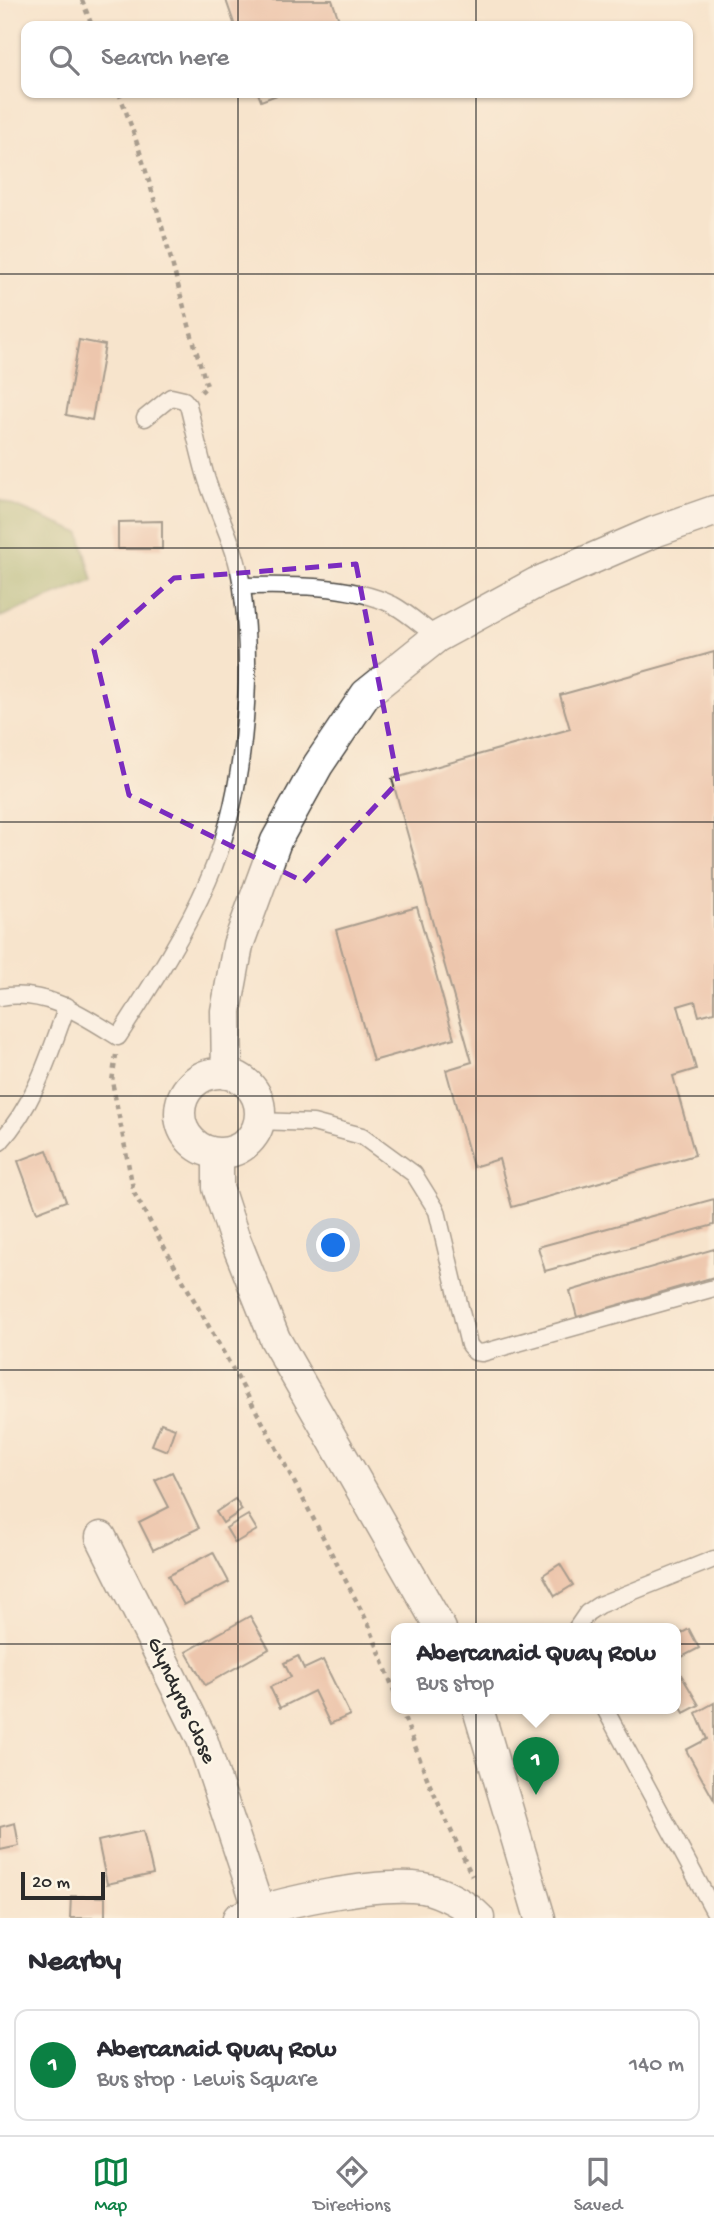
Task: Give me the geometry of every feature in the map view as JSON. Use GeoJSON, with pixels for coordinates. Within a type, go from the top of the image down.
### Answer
{"type":"FeatureCollection","features":[{"type":"Feature","properties":{"kind":"street"},"geometry":{"type":"LineString","coordinates":[[227,1074],[226,1011],[238,945],[276,841],[318,765],[366,694],[437,637],[536,583],[654,532],[714,511]]}},
{"type":"Feature","properties":{"kind":"street"},"geometry":{"type":"LineString","coordinates":[[214,1073],[227,1074],[250,1087],[257,1098],[259,1121],[253,1136],[244,1146],[218,1154],[194,1144],[185,1135],[180,1109],[190,1085],[214,1073]]}},
{"type":"Feature","properties":{"kind":"street"},"geometry":{"type":"LineString","coordinates":[[218,1154],[218,1188],[233,1234],[275,1339],[438,1623]]}},
{"type":"Feature","properties":{"kind":"street","name":"Glyndyrus Close"},"geometry":{"type":"LineString","coordinates":[[101,1537],[202,1739],[248,1914]]}},
{"type":"Feature","properties":{"kind":"street"},"geometry":{"type":"LineString","coordinates":[[479,1714],[540,1918]]}},
{"type":"Feature","properties":{"kind":"street"},"geometry":{"type":"LineString","coordinates":[[248,1914],[372,1888],[425,1888],[470,1909],[479,1918]]}},
{"type":"Feature","properties":{"kind":"lane"},"geometry":{"type":"LineString","coordinates":[[0,997],[38,997],[67,1006],[118,1037],[175,949],[209,878],[236,799],[244,700],[242,586],[226,528],[206,477],[188,404],[171,397],[145,418]]}},
{"type":"Feature","properties":{"kind":"lane"},"geometry":{"type":"LineString","coordinates":[[242,586],[297,584],[350,593],[393,605],[437,637]]}},
{"type":"Feature","properties":{"kind":"lane"},"geometry":{"type":"LineString","coordinates":[[0,1142],[12,1129],[41,1078],[67,1006]]}},
{"type":"Feature","properties":{"kind":"lane"},"geometry":{"type":"LineString","coordinates":[[259,1121],[313,1123],[362,1136],[414,1174],[437,1211],[469,1345],[475,1352],[482,1353],[714,1288]]}},
{"type":"Feature","properties":{"kind":"lane"},"geometry":{"type":"LineString","coordinates":[[580,1623],[587,1613],[599,1605],[714,1559]]}},
{"type":"Feature","properties":{"kind":"lane"},"geometry":{"type":"LineString","coordinates":[[608,1714],[714,1911]]}},
{"type":"Feature","properties":{"kind":"path"},"geometry":{"type":"LineString","coordinates":[[82,0],[90,21]]}},
{"type":"Feature","properties":{"kind":"path"},"geometry":{"type":"LineString","coordinates":[[120,98],[144,156],[184,313],[207,386],[188,404]]}},
{"type":"Feature","properties":{"kind":"path"},"geometry":{"type":"LineString","coordinates":[[118,1037],[112,1081],[134,1193],[268,1432],[369,1625],[391,1683]]}},
{"type":"Feature","properties":{"kind":"path"},"geometry":{"type":"LineString","coordinates":[[403,1714],[429,1783],[473,1878]]}},
{"type":"Feature","properties":{"kind":"highlighted area"},"geometry":{"type":"Polygon","coordinates":[[[356,564],[398,782],[304,882],[129,795],[94,650],[174,578],[356,564]]]}},
{"type":"Feature","properties":{"kind":"green space"},"geometry":{"type":"Polygon","coordinates":[[[0,500],[80,533],[93,581],[0,617],[0,500]]]}},
{"type":"Feature","properties":{"kind":"building"},"geometry":{"type":"Polygon","coordinates":[[[226,0],[332,0],[339,21],[233,21],[226,0]]]}},
{"type":"Feature","properties":{"kind":"building"},"geometry":{"type":"Polygon","coordinates":[[[79,340],[105,345],[92,420],[66,415],[79,340]]]}},
{"type":"Feature","properties":{"kind":"building"},"geometry":{"type":"Polygon","coordinates":[[[162,521],[162,549],[118,549],[118,522],[162,521]]]}},
{"type":"Feature","properties":{"kind":"building"},"geometry":{"type":"Polygon","coordinates":[[[714,652],[714,1012],[699,1016],[695,1001],[678,1006],[696,1069],[673,1076],[695,1155],[512,1207],[499,1159],[473,1167],[446,1070],[472,1062],[392,779],[570,729],[560,695],[714,652]]]}},
{"type":"Feature","properties":{"kind":"building"},"geometry":{"type":"Polygon","coordinates":[[[417,907],[454,1038],[373,1061],[336,930],[417,907]]]}},
{"type":"Feature","properties":{"kind":"building"},"geometry":{"type":"Polygon","coordinates":[[[47,1150],[66,1201],[37,1212],[18,1161],[47,1150]]]}},
{"type":"Feature","properties":{"kind":"building"},"geometry":{"type":"Polygon","coordinates":[[[714,1199],[714,1225],[545,1271],[538,1247],[714,1199]]]}},
{"type":"Feature","properties":{"kind":"building"},"geometry":{"type":"Polygon","coordinates":[[[714,1249],[714,1277],[577,1317],[570,1291],[714,1249]]]}},
{"type":"Feature","properties":{"kind":"building"},"geometry":{"type":"Polygon","coordinates":[[[161,1423],[175,1428],[167,1451],[152,1445],[161,1423]]]}},
{"type":"Feature","properties":{"kind":"building"},"geometry":{"type":"Polygon","coordinates":[[[172,1472],[199,1528],[153,1550],[139,1522],[169,1507],[155,1480],[172,1472]]]}},
{"type":"Feature","properties":{"kind":"building"},"geometry":{"type":"Polygon","coordinates":[[[235,1499],[242,1510],[223,1523],[216,1512],[235,1499]]]}},
{"type":"Feature","properties":{"kind":"building"},"geometry":{"type":"Polygon","coordinates":[[[248,1515],[257,1530],[235,1543],[226,1528],[248,1515]]]}},
{"type":"Feature","properties":{"kind":"building"},"geometry":{"type":"Polygon","coordinates":[[[213,1552],[229,1582],[184,1605],[168,1576],[213,1552]]]}},
{"type":"Feature","properties":{"kind":"building"},"geometry":{"type":"Polygon","coordinates":[[[560,1564],[573,1585],[555,1596],[543,1575],[560,1564]]]}},
{"type":"Feature","properties":{"kind":"building"},"geometry":{"type":"Polygon","coordinates":[[[250,1616],[269,1649],[205,1685],[186,1652],[250,1616]]]}},
{"type":"Feature","properties":{"kind":"building"},"geometry":{"type":"Polygon","coordinates":[[[689,1629],[699,1648],[682,1657],[681,1655],[681,1633],[689,1629]]]}},
{"type":"Feature","properties":{"kind":"building"},"geometry":{"type":"Polygon","coordinates":[[[298,1656],[304,1669],[323,1660],[350,1715],[330,1724],[314,1691],[280,1708],[270,1687],[291,1677],[284,1663],[298,1656]]]}},
{"type":"Feature","properties":{"kind":"building"},"geometry":{"type":"Polygon","coordinates":[[[681,1675],[699,1705],[684,1713],[681,1708],[681,1675]]]}},
{"type":"Feature","properties":{"kind":"building"},"geometry":{"type":"Polygon","coordinates":[[[714,1703],[714,1800],[686,1750],[707,1739],[696,1713],[714,1703]]]}},
{"type":"Feature","properties":{"kind":"building"},"geometry":{"type":"Polygon","coordinates":[[[15,1823],[19,1846],[0,1850],[0,1827],[15,1823]]]}},
{"type":"Feature","properties":{"kind":"building"},"geometry":{"type":"Polygon","coordinates":[[[143,1831],[153,1874],[107,1884],[98,1841],[143,1831]]]}},
{"type":"Feature","properties":{"kind":"building"},"geometry":{"type":"Polygon","coordinates":[[[71,1896],[105,1897],[105,1918],[70,1918],[71,1896]]]}},
{"type":"Feature","properties":{"kind":"place","name":"Abercanaid Quay Row"},"geometry":{"type":"Point","coordinates":[536,1795]}}]}
